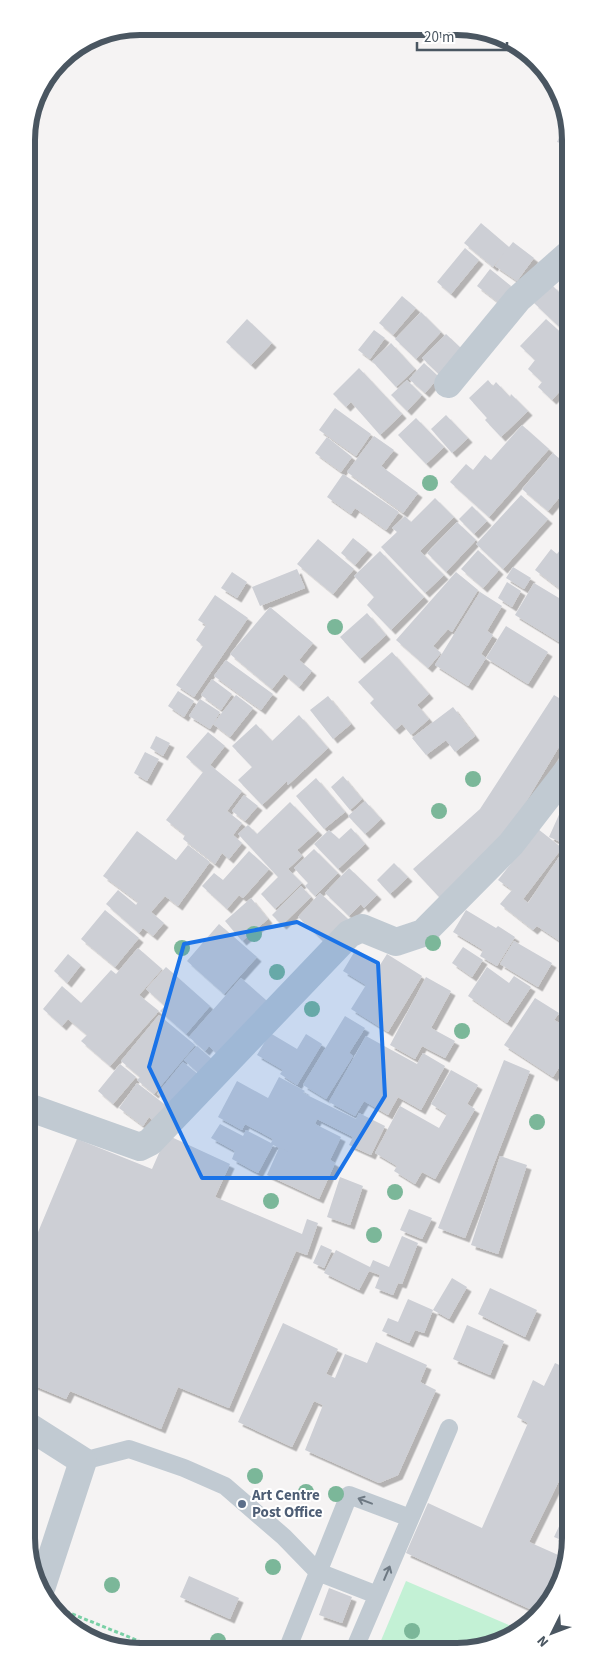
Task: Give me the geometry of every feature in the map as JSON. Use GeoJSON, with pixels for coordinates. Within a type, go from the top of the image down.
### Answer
{"type":"FeatureCollection","features":[{"type":"Feature","properties":{"kind":"street"},"geometry":{"type":"LineString","coordinates":[[448,384],[518,299],[562,260]]}},
{"type":"Feature","properties":{"kind":"street"},"geometry":{"type":"LineString","coordinates":[[35,1110],[140,1147],[150,1142],[349,934],[362,928],[396,942],[423,933],[511,844],[562,778]]}},
{"type":"Feature","properties":{"kind":"street"},"geometry":{"type":"LineString","coordinates":[[35,1431],[82,1461],[44,1579]]}},
{"type":"Feature","properties":{"kind":"lane"},"geometry":{"type":"LineString","coordinates":[[357,1643],[448,1428]]}},
{"type":"Feature","properties":{"kind":"lane"},"geometry":{"type":"LineString","coordinates":[[82,1461],[130,1449],[184,1468],[225,1486],[284,1537],[318,1572],[378,1595]]}},
{"type":"Feature","properties":{"kind":"lane"},"geometry":{"type":"LineString","coordinates":[[290,1643],[349,1495],[410,1518]]}},
{"type":"Feature","properties":{"kind":"path"},"geometry":{"type":"LineString","coordinates":[[66,1612],[144,1643]]}},
{"type":"Feature","properties":{"kind":"highlighted area"},"geometry":{"type":"Polygon","coordinates":[[[297,922],[378,963],[385,1096],[335,1178],[202,1178],[149,1067],[184,944],[297,922]]]}},
{"type":"Feature","properties":{"kind":"green space"},"geometry":{"type":"Polygon","coordinates":[[[406,1581],[513,1627],[497,1635],[470,1642],[380,1643],[406,1581]]]}},
{"type":"Feature","properties":{"kind":"building"},"geometry":{"type":"Polygon","coordinates":[[[562,132],[562,144],[557,142],[562,132]]]}},
{"type":"Feature","properties":{"kind":"building"},"geometry":{"type":"Polygon","coordinates":[[[481,223],[509,247],[513,242],[534,258],[517,281],[495,266],[504,253],[493,267],[464,243],[481,223]]]}},
{"type":"Feature","properties":{"kind":"building"},"geometry":{"type":"Polygon","coordinates":[[[465,248],[479,260],[451,294],[437,282],[465,248]]]}},
{"type":"Feature","properties":{"kind":"building"},"geometry":{"type":"Polygon","coordinates":[[[490,269],[511,286],[499,303],[477,286],[490,269]]]}},
{"type":"Feature","properties":{"kind":"building"},"geometry":{"type":"Polygon","coordinates":[[[552,285],[562,295],[562,329],[534,303],[552,285]]]}},
{"type":"Feature","properties":{"kind":"building"},"geometry":{"type":"Polygon","coordinates":[[[402,296],[416,308],[393,335],[379,323],[402,296]]]}},
{"type":"Feature","properties":{"kind":"building"},"geometry":{"type":"Polygon","coordinates":[[[421,312],[441,332],[416,359],[395,339],[421,312]]]}},
{"type":"Feature","properties":{"kind":"building"},"geometry":{"type":"Polygon","coordinates":[[[247,319],[272,343],[251,365],[226,342],[247,319]]]}},
{"type":"Feature","properties":{"kind":"building"},"geometry":{"type":"Polygon","coordinates":[[[546,319],[562,334],[562,391],[552,400],[538,387],[542,382],[528,369],[535,360],[520,346],[546,319]]]}},
{"type":"Feature","properties":{"kind":"building"},"geometry":{"type":"Polygon","coordinates":[[[374,330],[385,338],[370,359],[358,350],[374,330]]]}},
{"type":"Feature","properties":{"kind":"building"},"geometry":{"type":"Polygon","coordinates":[[[446,334],[466,353],[442,377],[422,358],[446,334]]]}},
{"type":"Feature","properties":{"kind":"building"},"geometry":{"type":"Polygon","coordinates":[[[391,343],[415,369],[396,387],[372,361],[391,343]]]}},
{"type":"Feature","properties":{"kind":"building"},"geometry":{"type":"Polygon","coordinates":[[[424,363],[439,377],[425,393],[409,379],[424,363]]]}},
{"type":"Feature","properties":{"kind":"building"},"geometry":{"type":"Polygon","coordinates":[[[359,368],[402,414],[380,435],[351,402],[346,407],[333,394],[359,368]]]}},
{"type":"Feature","properties":{"kind":"building"},"geometry":{"type":"Polygon","coordinates":[[[407,380],[422,395],[407,411],[391,395],[407,380]]]}},
{"type":"Feature","properties":{"kind":"building"},"geometry":{"type":"Polygon","coordinates":[[[488,380],[493,386],[496,382],[510,397],[511,394],[528,411],[501,437],[485,420],[487,418],[469,398],[488,380]]]}},
{"type":"Feature","properties":{"kind":"building"},"geometry":{"type":"Polygon","coordinates":[[[335,408],[371,434],[356,456],[319,430],[335,408]]]}},
{"type":"Feature","properties":{"kind":"building"},"geometry":{"type":"Polygon","coordinates":[[[446,415],[468,438],[452,453],[431,429],[446,415]]]}},
{"type":"Feature","properties":{"kind":"building"},"geometry":{"type":"Polygon","coordinates":[[[416,418],[444,447],[426,464],[398,435],[416,418]]]}},
{"type":"Feature","properties":{"kind":"building"},"geometry":{"type":"Polygon","coordinates":[[[522,425],[549,449],[489,517],[450,482],[466,464],[473,470],[485,455],[491,460],[522,425]]]}},
{"type":"Feature","properties":{"kind":"building"},"geometry":{"type":"Polygon","coordinates":[[[374,436],[394,450],[381,466],[418,493],[403,513],[347,472],[374,436]]]}},
{"type":"Feature","properties":{"kind":"building"},"geometry":{"type":"Polygon","coordinates":[[[327,437],[352,457],[341,472],[315,453],[327,437]]]}},
{"type":"Feature","properties":{"kind":"building"},"geometry":{"type":"Polygon","coordinates":[[[553,453],[562,461],[562,494],[548,511],[522,489],[553,453]]]}},
{"type":"Feature","properties":{"kind":"building"},"geometry":{"type":"Polygon","coordinates":[[[343,474],[399,512],[386,530],[355,508],[351,514],[327,497],[343,474]]]}},
{"type":"Feature","properties":{"kind":"building"},"geometry":{"type":"Polygon","coordinates":[[[521,495],[548,519],[503,569],[476,544],[521,495]]]}},
{"type":"Feature","properties":{"kind":"building"},"geometry":{"type":"Polygon","coordinates":[[[435,498],[454,517],[420,551],[444,575],[425,593],[381,547],[397,532],[392,528],[405,516],[411,522],[435,498]]]}},
{"type":"Feature","properties":{"kind":"building"},"geometry":{"type":"Polygon","coordinates":[[[472,506],[487,521],[474,534],[459,519],[472,506]]]}},
{"type":"Feature","properties":{"kind":"building"},"geometry":{"type":"Polygon","coordinates":[[[457,522],[476,540],[446,572],[427,553],[457,522]]]}},
{"type":"Feature","properties":{"kind":"building"},"geometry":{"type":"Polygon","coordinates":[[[353,538],[368,550],[355,565],[341,553],[353,538]]]}},
{"type":"Feature","properties":{"kind":"building"},"geometry":{"type":"Polygon","coordinates":[[[318,539],[354,569],[333,594],[297,564],[318,539]]]}},
{"type":"Feature","properties":{"kind":"building"},"geometry":{"type":"Polygon","coordinates":[[[551,549],[557,554],[560,550],[562,552],[562,591],[535,570],[551,549]]]}},
{"type":"Feature","properties":{"kind":"building"},"geometry":{"type":"Polygon","coordinates":[[[478,550],[499,570],[483,588],[461,569],[478,550]]]}},
{"type":"Feature","properties":{"kind":"building"},"geometry":{"type":"Polygon","coordinates":[[[380,551],[424,597],[391,630],[367,605],[374,597],[354,576],[380,551]]]}},
{"type":"Feature","properties":{"kind":"building"},"geometry":{"type":"Polygon","coordinates":[[[513,567],[531,578],[524,589],[506,578],[513,567]]]}},
{"type":"Feature","properties":{"kind":"building"},"geometry":{"type":"Polygon","coordinates":[[[297,569],[305,588],[260,606],[252,587],[297,569]]]}},
{"type":"Feature","properties":{"kind":"building"},"geometry":{"type":"Polygon","coordinates":[[[232,572],[247,582],[237,598],[221,588],[232,572]]]}},
{"type":"Feature","properties":{"kind":"building"},"geometry":{"type":"Polygon","coordinates":[[[456,572],[478,590],[452,632],[448,629],[433,646],[441,653],[428,668],[396,640],[456,572]]]}},
{"type":"Feature","properties":{"kind":"building"},"geometry":{"type":"Polygon","coordinates":[[[507,582],[521,591],[512,607],[498,598],[507,582]]]}},
{"type":"Feature","properties":{"kind":"building"},"geometry":{"type":"Polygon","coordinates":[[[534,583],[562,600],[562,637],[559,642],[515,615],[534,583]]]}},
{"type":"Feature","properties":{"kind":"building"},"geometry":{"type":"Polygon","coordinates":[[[480,592],[502,606],[487,631],[493,635],[481,654],[486,658],[468,686],[435,665],[480,592]]]}},
{"type":"Feature","properties":{"kind":"building"},"geometry":{"type":"Polygon","coordinates":[[[215,595],[248,618],[194,697],[176,685],[203,646],[196,640],[206,625],[198,620],[215,595]]]}},
{"type":"Feature","properties":{"kind":"building"},"geometry":{"type":"Polygon","coordinates":[[[270,607],[313,643],[299,660],[312,671],[299,687],[284,674],[272,689],[230,654],[270,607]]]}},
{"type":"Feature","properties":{"kind":"building"},"geometry":{"type":"Polygon","coordinates":[[[367,613],[386,635],[360,659],[340,637],[367,613]]]}},
{"type":"Feature","properties":{"kind":"building"},"geometry":{"type":"Polygon","coordinates":[[[506,626],[548,652],[528,684],[486,658],[506,626]]]}},
{"type":"Feature","properties":{"kind":"building"},"geometry":{"type":"Polygon","coordinates":[[[392,652],[429,694],[417,705],[429,719],[411,735],[402,724],[395,730],[370,703],[374,699],[358,682],[392,652]]]}},
{"type":"Feature","properties":{"kind":"building"},"geometry":{"type":"Polygon","coordinates":[[[226,660],[273,694],[261,710],[214,676],[226,660]]]}},
{"type":"Feature","properties":{"kind":"building"},"geometry":{"type":"Polygon","coordinates":[[[212,679],[232,694],[221,710],[201,695],[212,679]]]}},
{"type":"Feature","properties":{"kind":"building"},"geometry":{"type":"Polygon","coordinates":[[[178,691],[194,701],[184,717],[168,706],[178,691]]]}},
{"type":"Feature","properties":{"kind":"building"},"geometry":{"type":"Polygon","coordinates":[[[236,695],[253,708],[230,737],[213,724],[236,695]]]}},
{"type":"Feature","properties":{"kind":"building"},"geometry":{"type":"Polygon","coordinates":[[[554,695],[562,700],[562,742],[511,827],[440,898],[413,869],[480,809],[554,695]]]}},
{"type":"Feature","properties":{"kind":"building"},"geometry":{"type":"Polygon","coordinates":[[[328,696],[351,724],[333,739],[310,710],[328,696]]]}},
{"type":"Feature","properties":{"kind":"building"},"geometry":{"type":"Polygon","coordinates":[[[200,699],[220,712],[210,729],[189,716],[200,699]]]}},
{"type":"Feature","properties":{"kind":"building"},"geometry":{"type":"Polygon","coordinates":[[[453,707],[475,736],[455,752],[446,740],[426,755],[412,738],[453,707]]]}},
{"type":"Feature","properties":{"kind":"building"},"geometry":{"type":"Polygon","coordinates":[[[299,715],[328,748],[288,785],[287,781],[262,805],[238,780],[252,767],[232,746],[256,724],[272,741],[299,715]]]}},
{"type":"Feature","properties":{"kind":"building"},"geometry":{"type":"Polygon","coordinates":[[[208,732],[225,746],[210,765],[242,791],[227,811],[242,823],[233,835],[242,843],[229,859],[222,853],[215,864],[183,839],[185,835],[166,820],[203,772],[186,757],[208,732]]]}},
{"type":"Feature","properties":{"kind":"building"},"geometry":{"type":"Polygon","coordinates":[[[156,736],[170,743],[163,756],[150,748],[156,736]]]}},
{"type":"Feature","properties":{"kind":"building"},"geometry":{"type":"Polygon","coordinates":[[[145,752],[159,759],[147,781],[134,773],[145,752]]]}},
{"type":"Feature","properties":{"kind":"building"},"geometry":{"type":"Polygon","coordinates":[[[343,776],[362,799],[350,810],[331,787],[343,776]]]}},
{"type":"Feature","properties":{"kind":"building"},"geometry":{"type":"Polygon","coordinates":[[[316,778],[345,812],[324,829],[296,796],[316,778]]]}},
{"type":"Feature","properties":{"kind":"building"},"geometry":{"type":"Polygon","coordinates":[[[244,795],[258,806],[245,821],[232,811],[244,795]]]}},
{"type":"Feature","properties":{"kind":"building"},"geometry":{"type":"Polygon","coordinates":[[[365,801],[381,819],[365,834],[348,816],[365,801]]]}},
{"type":"Feature","properties":{"kind":"building"},"geometry":{"type":"Polygon","coordinates":[[[290,802],[318,831],[297,850],[302,856],[288,869],[302,883],[275,909],[261,894],[278,877],[238,834],[248,825],[257,834],[290,802]]]}},
{"type":"Feature","properties":{"kind":"building"},"geometry":{"type":"Polygon","coordinates":[[[562,808],[562,843],[549,837],[562,808]]]}},
{"type":"Feature","properties":{"kind":"building"},"geometry":{"type":"Polygon","coordinates":[[[351,828],[365,844],[338,869],[314,844],[329,830],[339,839],[351,828]]]}},
{"type":"Feature","properties":{"kind":"building"},"geometry":{"type":"Polygon","coordinates":[[[538,829],[562,848],[523,899],[528,903],[562,852],[562,943],[537,926],[533,930],[500,904],[512,890],[498,880],[538,829]]]}},
{"type":"Feature","properties":{"kind":"building"},"geometry":{"type":"Polygon","coordinates":[[[137,831],[176,860],[188,845],[210,862],[178,906],[165,896],[151,912],[164,923],[153,936],[143,928],[139,933],[106,904],[118,890],[136,905],[138,902],[103,876],[137,831]]]}},
{"type":"Feature","properties":{"kind":"building"},"geometry":{"type":"Polygon","coordinates":[[[314,849],[338,873],[315,896],[305,886],[308,883],[294,868],[314,849]]]}},
{"type":"Feature","properties":{"kind":"building"},"geometry":{"type":"Polygon","coordinates":[[[249,851],[269,869],[243,898],[239,895],[227,909],[202,886],[214,873],[223,880],[249,851]]]}},
{"type":"Feature","properties":{"kind":"building"},"geometry":{"type":"Polygon","coordinates":[[[394,863],[408,877],[390,894],[377,880],[394,863]]]}},
{"type":"Feature","properties":{"kind":"building"},"geometry":{"type":"Polygon","coordinates":[[[349,868],[377,895],[364,908],[361,904],[349,916],[325,893],[349,868]]]}},
{"type":"Feature","properties":{"kind":"building"},"geometry":{"type":"Polygon","coordinates":[[[301,886],[311,897],[282,925],[272,915],[301,886]]]}},
{"type":"Feature","properties":{"kind":"building"},"geometry":{"type":"Polygon","coordinates":[[[320,893],[348,919],[325,943],[298,917],[320,893]]]}},
{"type":"Feature","properties":{"kind":"building"},"geometry":{"type":"Polygon","coordinates":[[[251,898],[268,919],[242,941],[225,921],[251,898]]]}},
{"type":"Feature","properties":{"kind":"building"},"geometry":{"type":"Polygon","coordinates":[[[105,910],[139,938],[115,967],[81,939],[105,910]]]}},
{"type":"Feature","properties":{"kind":"building"},"geometry":{"type":"Polygon","coordinates":[[[466,910],[515,937],[497,966],[480,956],[483,950],[453,932],[466,910]]]}},
{"type":"Feature","properties":{"kind":"building"},"geometry":{"type":"Polygon","coordinates":[[[219,924],[257,957],[224,994],[187,961],[219,924]]]}},
{"type":"Feature","properties":{"kind":"building"},"geometry":{"type":"Polygon","coordinates":[[[514,941],[552,963],[538,987],[500,964],[514,941]]]}},
{"type":"Feature","properties":{"kind":"building"},"geometry":{"type":"Polygon","coordinates":[[[463,947],[483,960],[472,977],[452,963],[463,947]]]}},
{"type":"Feature","properties":{"kind":"building"},"geometry":{"type":"Polygon","coordinates":[[[138,948],[162,969],[139,995],[159,1011],[110,1066],[81,1041],[87,1035],[68,1019],[62,1026],[43,1009],[62,986],[81,1003],[111,970],[116,974],[138,948]]]}},
{"type":"Feature","properties":{"kind":"building"},"geometry":{"type":"Polygon","coordinates":[[[356,949],[380,965],[387,954],[422,976],[388,1032],[351,1009],[366,985],[343,971],[356,949]]]}},
{"type":"Feature","properties":{"kind":"building"},"geometry":{"type":"Polygon","coordinates":[[[68,954],[81,965],[67,983],[54,971],[68,954]]]}},
{"type":"Feature","properties":{"kind":"building"},"geometry":{"type":"Polygon","coordinates":[[[166,967],[210,1006],[186,1034],[160,1011],[165,1006],[146,989],[166,967]]]}},
{"type":"Feature","properties":{"kind":"building"},"geometry":{"type":"Polygon","coordinates":[[[487,967],[509,983],[514,976],[531,987],[507,1023],[468,996],[487,967]]]}},
{"type":"Feature","properties":{"kind":"building"},"geometry":{"type":"Polygon","coordinates":[[[426,977],[451,991],[431,1028],[455,1041],[445,1058],[422,1046],[415,1059],[390,1045],[426,977]]]}},
{"type":"Feature","properties":{"kind":"building"},"geometry":{"type":"Polygon","coordinates":[[[241,978],[267,1001],[219,1056],[209,1046],[205,1051],[189,1037],[241,978]]]}},
{"type":"Feature","properties":{"kind":"building"},"geometry":{"type":"Polygon","coordinates":[[[535,998],[559,1013],[554,1020],[562,1024],[562,1063],[553,1077],[504,1045],[535,998]]]}},
{"type":"Feature","properties":{"kind":"building"},"geometry":{"type":"Polygon","coordinates":[[[159,1015],[195,1045],[154,1094],[137,1080],[140,1077],[121,1061],[159,1015]]]}},
{"type":"Feature","properties":{"kind":"building"},"geometry":{"type":"Polygon","coordinates":[[[345,1016],[365,1028],[349,1053],[353,1056],[326,1099],[303,1085],[345,1016]]]}},
{"type":"Feature","properties":{"kind":"building"},"geometry":{"type":"Polygon","coordinates":[[[270,1033],[297,1049],[306,1034],[322,1044],[297,1085],[280,1074],[283,1070],[257,1055],[270,1033]]]}},
{"type":"Feature","properties":{"kind":"building"},"geometry":{"type":"Polygon","coordinates":[[[366,1036],[417,1064],[423,1053],[445,1066],[421,1110],[398,1097],[388,1115],[364,1101],[355,1116],[329,1102],[366,1036]]]}},
{"type":"Feature","properties":{"kind":"building"},"geometry":{"type":"Polygon","coordinates":[[[197,1046],[215,1062],[203,1077],[184,1060],[197,1046]]]}},
{"type":"Feature","properties":{"kind":"building"},"geometry":{"type":"Polygon","coordinates":[[[504,1060],[530,1071],[465,1238],[438,1228],[504,1060]]]}},
{"type":"Feature","properties":{"kind":"building"},"geometry":{"type":"Polygon","coordinates":[[[183,1062],[199,1075],[175,1108],[157,1094],[183,1062]]]}},
{"type":"Feature","properties":{"kind":"building"},"geometry":{"type":"Polygon","coordinates":[[[120,1064],[136,1077],[113,1104],[98,1091],[120,1064]]]}},
{"type":"Feature","properties":{"kind":"building"},"geometry":{"type":"Polygon","coordinates":[[[451,1070],[478,1085],[467,1104],[475,1109],[435,1179],[422,1172],[415,1184],[394,1171],[397,1166],[375,1153],[400,1106],[439,1128],[447,1114],[431,1104],[451,1070]]]}},
{"type":"Feature","properties":{"kind":"building"},"geometry":{"type":"Polygon","coordinates":[[[279,1077],[305,1091],[303,1093],[356,1119],[359,1113],[385,1126],[371,1155],[349,1145],[353,1137],[317,1119],[315,1124],[341,1137],[330,1160],[335,1163],[319,1199],[267,1175],[279,1148],[289,1152],[273,1145],[258,1173],[232,1159],[235,1151],[211,1138],[220,1124],[243,1136],[246,1130],[271,1143],[273,1139],[245,1124],[242,1130],[218,1117],[237,1081],[268,1098],[279,1077]]]}},
{"type":"Feature","properties":{"kind":"building"},"geometry":{"type":"Polygon","coordinates":[[[137,1083],[172,1110],[159,1126],[149,1117],[143,1126],[119,1108],[137,1083]]]}},
{"type":"Feature","properties":{"kind":"building"},"geometry":{"type":"Polygon","coordinates":[[[167,1135],[230,1164],[215,1197],[302,1234],[307,1219],[318,1223],[307,1255],[296,1251],[229,1408],[178,1387],[161,1429],[70,1391],[66,1399],[35,1386],[35,1239],[77,1139],[152,1169],[167,1135]]]}},
{"type":"Feature","properties":{"kind":"building"},"geometry":{"type":"Polygon","coordinates":[[[500,1156],[527,1165],[498,1254],[471,1245],[500,1156]]]}},
{"type":"Feature","properties":{"kind":"building"},"geometry":{"type":"Polygon","coordinates":[[[340,1177],[363,1186],[350,1225],[327,1217],[340,1177]]]}},
{"type":"Feature","properties":{"kind":"building"},"geometry":{"type":"Polygon","coordinates":[[[409,1209],[432,1218],[422,1239],[400,1230],[409,1209]]]}},
{"type":"Feature","properties":{"kind":"building"},"geometry":{"type":"Polygon","coordinates":[[[402,1236],[418,1243],[402,1284],[398,1283],[393,1295],[375,1288],[380,1275],[369,1271],[359,1290],[324,1273],[336,1250],[370,1267],[373,1260],[389,1267],[402,1236]]]}},
{"type":"Feature","properties":{"kind":"building"},"geometry":{"type":"Polygon","coordinates":[[[321,1245],[332,1250],[324,1268],[313,1263],[321,1245]]]}},
{"type":"Feature","properties":{"kind":"building"},"geometry":{"type":"Polygon","coordinates":[[[452,1278],[467,1287],[449,1319],[433,1310],[452,1278]]]}},
{"type":"Feature","properties":{"kind":"building"},"geometry":{"type":"Polygon","coordinates":[[[490,1288],[537,1310],[525,1337],[478,1314],[490,1288]]]}},
{"type":"Feature","properties":{"kind":"building"},"geometry":{"type":"Polygon","coordinates":[[[408,1299],[433,1310],[424,1333],[415,1330],[409,1343],[382,1331],[388,1318],[398,1322],[408,1299]]]}},
{"type":"Feature","properties":{"kind":"building"},"geometry":{"type":"Polygon","coordinates":[[[283,1323],[338,1349],[326,1374],[335,1378],[345,1354],[367,1363],[376,1342],[427,1365],[420,1382],[436,1390],[398,1475],[379,1483],[305,1450],[323,1405],[314,1401],[292,1447],[238,1422],[283,1323]]]}},
{"type":"Feature","properties":{"kind":"building"},"geometry":{"type":"Polygon","coordinates":[[[467,1325],[504,1341],[490,1375],[453,1359],[467,1325]]]}},
{"type":"Feature","properties":{"kind":"building"},"geometry":{"type":"Polygon","coordinates":[[[555,1363],[562,1366],[562,1477],[529,1542],[560,1556],[554,1578],[544,1596],[535,1608],[528,1608],[406,1553],[428,1503],[482,1528],[528,1423],[517,1417],[533,1380],[544,1386],[555,1363]]]}},
{"type":"Feature","properties":{"kind":"building"},"geometry":{"type":"Polygon","coordinates":[[[562,1520],[562,1540],[554,1537],[562,1520]]]}},
{"type":"Feature","properties":{"kind":"building"},"geometry":{"type":"Polygon","coordinates":[[[189,1576],[239,1598],[230,1619],[180,1597],[189,1576]]]}},
{"type":"Feature","properties":{"kind":"building"},"geometry":{"type":"Polygon","coordinates":[[[329,1588],[352,1597],[342,1623],[319,1615],[329,1588]]]}},
{"type":"Feature","properties":{"kind":"place","name":"Art Centre Post Office"},"geometry":{"type":"Point","coordinates":[242,1504]}}]}
